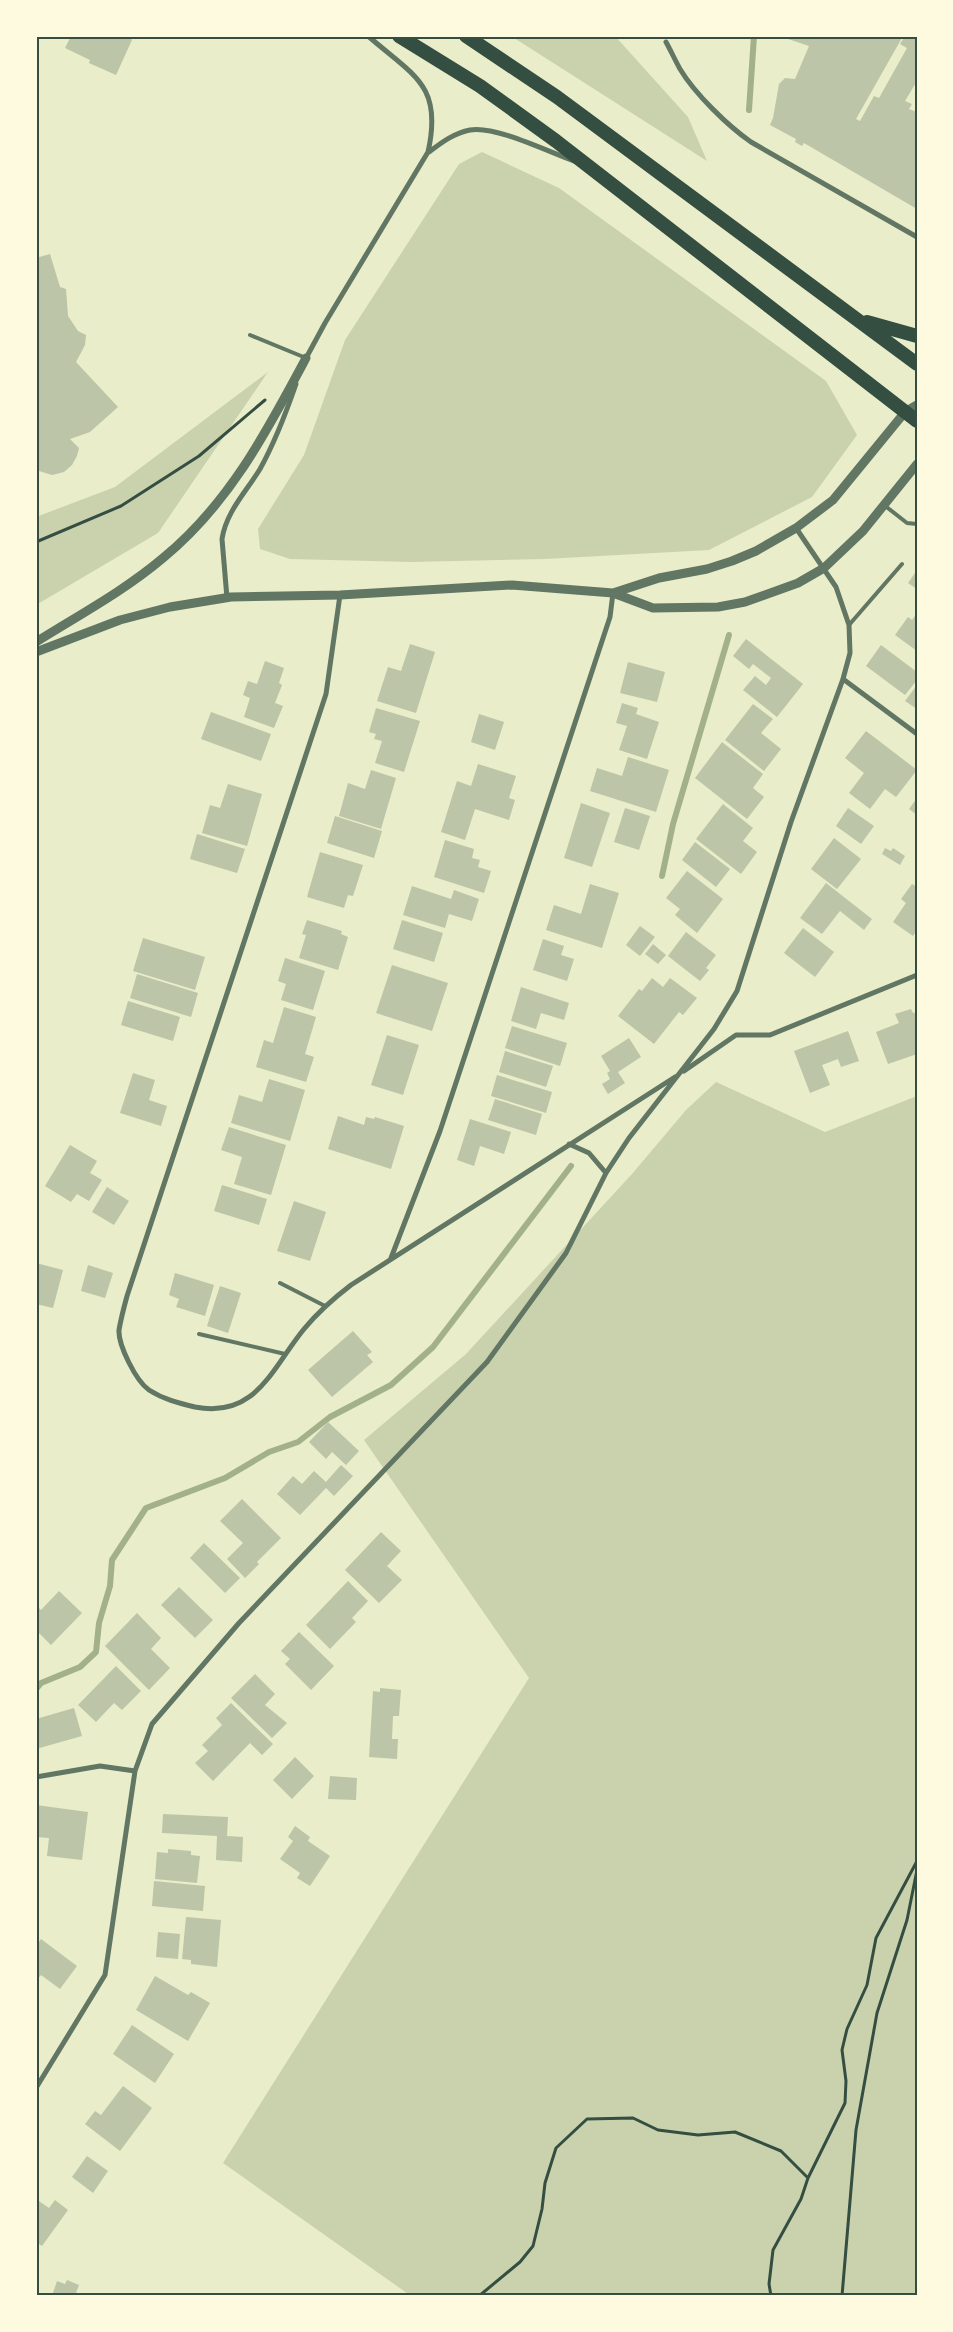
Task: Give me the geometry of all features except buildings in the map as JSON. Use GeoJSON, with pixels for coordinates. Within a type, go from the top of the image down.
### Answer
{"type":"FeatureCollection","features":[{"type":"Feature","properties":{"kind":"highway"},"geometry":{"type":"LineString","coordinates":[[398,36],[480,86],[593,168],[739,284],[911,408],[917,421]]}},
{"type":"Feature","properties":{"kind":"highway"},"geometry":{"type":"LineString","coordinates":[[466,36],[557,97],[917,364]]}},
{"type":"Feature","properties":{"kind":"highway"},"geometry":{"type":"LineString","coordinates":[[855,318],[917,336]]}},
{"type":"Feature","properties":{"kind":"street"},"geometry":{"type":"LineString","coordinates":[[36,642],[134,580],[165,557],[193,530],[240,474],[271,424],[324,323],[428,152],[433,126],[429,95],[411,73],[368,36]]}},
{"type":"Feature","properties":{"kind":"street"},"geometry":{"type":"LineString","coordinates":[[666,42],[690,83],[736,131],[751,142],[917,237]]}},
{"type":"Feature","properties":{"kind":"street"},"geometry":{"type":"LineString","coordinates":[[428,152],[455,135],[480,129],[498,133],[593,168]]}},
{"type":"Feature","properties":{"kind":"street"},"geometry":{"type":"LineString","coordinates":[[227,598],[223,532],[233,510],[268,453],[306,358]]}},
{"type":"Feature","properties":{"kind":"street"},"geometry":{"type":"LineString","coordinates":[[613,593],[659,578],[707,569],[732,561],[756,551],[796,528],[833,500],[911,408]]}},
{"type":"Feature","properties":{"kind":"street"},"geometry":{"type":"LineString","coordinates":[[36,652],[128,618],[194,602],[227,598],[340,595],[512,585],[613,593],[653,608],[718,607],[771,594],[824,568],[863,531],[917,464]]}},
{"type":"Feature","properties":{"kind":"street"},"geometry":{"type":"LineString","coordinates":[[36,2088],[105,1975],[135,1771],[152,1724],[240,1624],[487,1362],[566,1253],[606,1173],[629,1138],[714,1029],[737,990],[791,822],[843,679],[850,653],[849,625],[836,587],[796,528]]}},
{"type":"Feature","properties":{"kind":"street"},"geometry":{"type":"LineString","coordinates":[[391,1259],[440,1132],[610,617],[613,593]]}},
{"type":"Feature","properties":{"kind":"street"},"geometry":{"type":"LineString","coordinates":[[340,595],[326,694],[127,1296],[119,1332],[130,1365],[141,1384],[159,1397],[207,1409],[231,1406],[252,1396],[267,1381],[285,1354],[325,1306],[351,1284],[736,1035],[770,1035],[917,975]]}},
{"type":"Feature","properties":{"kind":"street"},"geometry":{"type":"LineString","coordinates":[[843,679],[917,734]]}},
{"type":"Feature","properties":{"kind":"street"},"geometry":{"type":"LineString","coordinates":[[570,1144],[589,1153],[606,1173]]}},
{"type":"Feature","properties":{"kind":"street"},"geometry":{"type":"LineString","coordinates":[[36,1777],[100,1766],[135,1771]]}},
{"type":"Feature","properties":{"kind":"lane"},"geometry":{"type":"LineString","coordinates":[[250,335],[306,358]]}},
{"type":"Feature","properties":{"kind":"lane"},"geometry":{"type":"LineString","coordinates":[[884,506],[907,523],[917,524]]}},
{"type":"Feature","properties":{"kind":"lane"},"geometry":{"type":"LineString","coordinates":[[849,625],[902,564]]}},
{"type":"Feature","properties":{"kind":"lane"},"geometry":{"type":"LineString","coordinates":[[280,1283],[325,1306]]}},
{"type":"Feature","properties":{"kind":"lane"},"geometry":{"type":"LineString","coordinates":[[199,1334],[285,1354]]}},
{"type":"Feature","properties":{"kind":"path"},"geometry":{"type":"LineString","coordinates":[[36,542],[121,506],[199,456],[265,400],[293,383]]}},
{"type":"Feature","properties":{"kind":"path"},"geometry":{"type":"LineString","coordinates":[[771,2296],[769,2284],[773,2250],[801,2199],[808,2178],[844,2103],[846,2080],[842,2050],[847,2029],[867,1985],[876,1938],[917,1861]]}},
{"type":"Feature","properties":{"kind":"path"},"geometry":{"type":"LineString","coordinates":[[842,2296],[856,2130],[877,2013],[907,1920],[917,1870]]}},
{"type":"Feature","properties":{"kind":"path"},"geometry":{"type":"LineString","coordinates":[[479,2296],[520,2262],[533,2246],[542,2209],[545,2182],[556,2148],[588,2119],[633,2118],[658,2130],[698,2135],[735,2132],[781,2151],[808,2178]]}},
{"type":"Feature","properties":{"kind":"green space"},"geometry":{"type":"Polygon","coordinates":[[[511,36],[615,36],[688,117],[707,161],[511,36]]]}},
{"type":"Feature","properties":{"kind":"green space"},"geometry":{"type":"Polygon","coordinates":[[[482,152],[559,188],[826,381],[857,435],[812,497],[709,550],[545,559],[411,562],[290,559],[260,549],[258,529],[304,455],[345,340],[459,164],[482,152]]]}},
{"type":"Feature","properties":{"kind":"green space"},"geometry":{"type":"Polygon","coordinates":[[[268,372],[158,533],[36,605],[36,517],[115,487],[268,372]]]}},
{"type":"Feature","properties":{"kind":"green space"},"geometry":{"type":"Polygon","coordinates":[[[716,1082],[825,1132],[917,1096],[917,2296],[411,2296],[223,2163],[529,1678],[364,1440],[466,1354],[632,1174],[686,1110],[716,1082]]]}},
{"type":"Feature","properties":{"kind":"waterway"},"geometry":{"type":"LineString","coordinates":[[749,110],[754,36]]}},
{"type":"Feature","properties":{"kind":"waterway"},"geometry":{"type":"LineString","coordinates":[[662,876],[673,824],[729,635]]}},
{"type":"Feature","properties":{"kind":"waterway"},"geometry":{"type":"LineString","coordinates":[[36,1689],[41,1683],[80,1667],[96,1652],[99,1623],[110,1586],[112,1560],[146,1508],[225,1478],[269,1452],[298,1442],[330,1417],[391,1385],[433,1347],[571,1166]]}}]}
